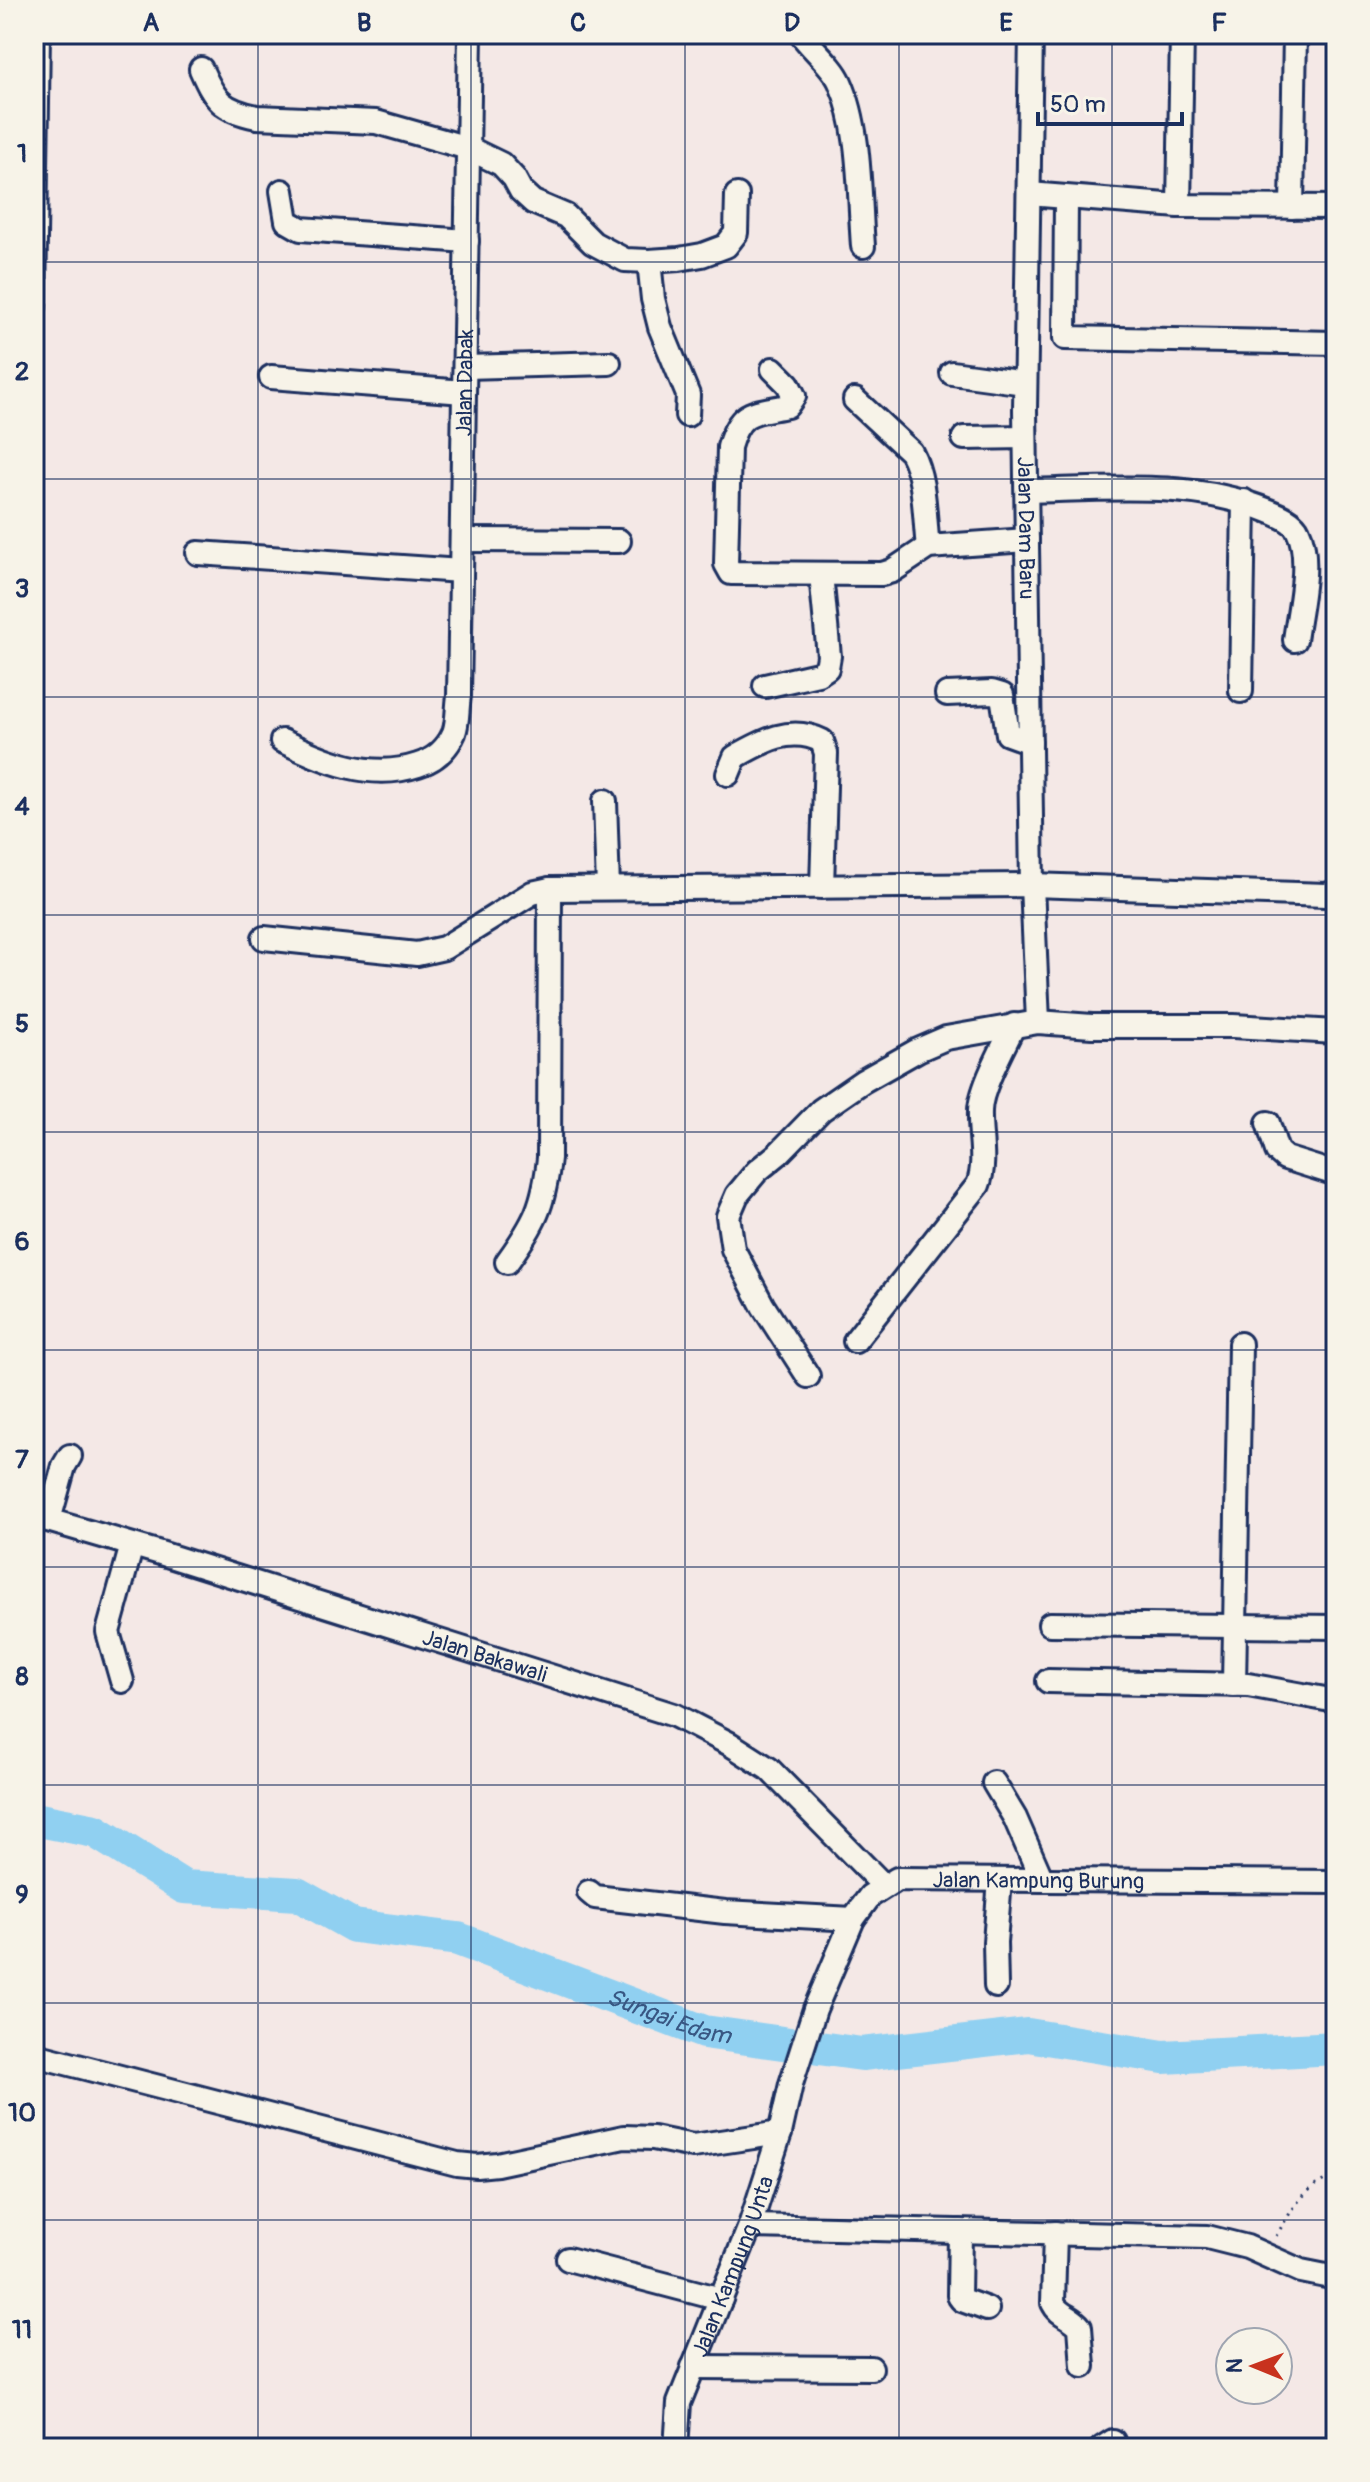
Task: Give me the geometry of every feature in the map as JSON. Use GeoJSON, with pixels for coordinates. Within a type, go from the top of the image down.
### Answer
{"type":"FeatureCollection","features":[{"type":"Feature","properties":{"kind":"street"},"geometry":{"type":"LineString","coordinates":[[34,306],[38,34]]}},
{"type":"Feature","properties":{"kind":"street","name":"Jalan Dabak"},"geometry":{"type":"LineString","coordinates":[[282,741],[343,766],[400,771],[435,759],[454,733],[459,696],[470,34]]}},
{"type":"Feature","properties":{"kind":"street"},"geometry":{"type":"LineString","coordinates":[[801,34],[839,79],[848,107],[856,150],[863,246]]}},
{"type":"Feature","properties":{"kind":"street","name":"Jalan Dam Baru"},"geometry":{"type":"LineString","coordinates":[[1031,34],[1025,437],[1032,885],[1038,1022]]}},
{"type":"Feature","properties":{"kind":"street"},"geometry":{"type":"LineString","coordinates":[[1179,206],[1182,34]]}},
{"type":"Feature","properties":{"kind":"street"},"geometry":{"type":"LineString","coordinates":[[1292,207],[1295,34]]}},
{"type":"Feature","properties":{"kind":"street"},"geometry":{"type":"LineString","coordinates":[[201,69],[212,93],[224,107],[239,113],[272,118],[376,122],[468,148],[501,164],[533,202],[566,216],[593,243],[625,260],[649,261],[702,255],[726,246],[736,233],[737,195]]}},
{"type":"Feature","properties":{"kind":"street"},"geometry":{"type":"LineString","coordinates":[[282,191],[287,221],[301,229],[467,241]]}},
{"type":"Feature","properties":{"kind":"street"},"geometry":{"type":"LineString","coordinates":[[1029,194],[1179,206],[1336,207]]}},
{"type":"Feature","properties":{"kind":"street"},"geometry":{"type":"LineString","coordinates":[[1066,198],[1065,338],[1336,343]]}},
{"type":"Feature","properties":{"kind":"street"},"geometry":{"type":"LineString","coordinates":[[649,261],[660,327],[688,395],[687,415]]}},
{"type":"Feature","properties":{"kind":"street"},"geometry":{"type":"LineString","coordinates":[[466,367],[609,363]]}},
{"type":"Feature","properties":{"kind":"street"},"geometry":{"type":"LineString","coordinates":[[773,369],[788,384],[794,396],[787,406],[748,414],[734,429],[729,447],[727,570],[731,573],[882,574],[892,571],[928,547],[1027,540]]}},
{"type":"Feature","properties":{"kind":"street"},"geometry":{"type":"LineString","coordinates":[[952,373],[1025,383]]}},
{"type":"Feature","properties":{"kind":"street"},"geometry":{"type":"LineString","coordinates":[[271,377],[464,392]]}},
{"type":"Feature","properties":{"kind":"street"},"geometry":{"type":"LineString","coordinates":[[855,400],[915,459],[920,476],[928,547]]}},
{"type":"Feature","properties":{"kind":"street"},"geometry":{"type":"LineString","coordinates":[[964,438],[1025,437]]}},
{"type":"Feature","properties":{"kind":"street"},"geometry":{"type":"LineString","coordinates":[[1027,491],[1196,491],[1244,501],[1283,516],[1298,529],[1305,555],[1295,640]]}},
{"type":"Feature","properties":{"kind":"street"},"geometry":{"type":"LineString","coordinates":[[1241,691],[1244,501]]}},
{"type":"Feature","properties":{"kind":"street"},"geometry":{"type":"LineString","coordinates":[[462,540],[619,541]]}},
{"type":"Feature","properties":{"kind":"street"},"geometry":{"type":"LineString","coordinates":[[198,553],[461,571]]}},
{"type":"Feature","properties":{"kind":"street"},"geometry":{"type":"LineString","coordinates":[[765,686],[818,674],[827,668],[829,656],[821,574]]}},
{"type":"Feature","properties":{"kind":"street"},"geometry":{"type":"LineString","coordinates":[[947,694],[992,692],[1002,695],[1008,734],[1030,742]]}},
{"type":"Feature","properties":{"kind":"street"},"geometry":{"type":"LineString","coordinates":[[728,774],[735,757],[757,744],[777,737],[807,733],[822,741],[826,753],[822,887]]}},
{"type":"Feature","properties":{"kind":"street"},"geometry":{"type":"LineString","coordinates":[[605,801],[608,888]]}},
{"type":"Feature","properties":{"kind":"street"},"geometry":{"type":"LineString","coordinates":[[264,938],[417,954],[444,948],[532,893],[550,889],[1032,885],[1326,895],[1336,892]]}},
{"type":"Feature","properties":{"kind":"street"},"geometry":{"type":"LineString","coordinates":[[507,1262],[531,1229],[547,1182],[550,889]]}},
{"type":"Feature","properties":{"kind":"street"},"geometry":{"type":"LineString","coordinates":[[808,1376],[763,1306],[733,1249],[728,1216],[737,1195],[757,1171],[821,1110],[863,1081],[932,1043],[1038,1022],[1336,1032]]}},
{"type":"Feature","properties":{"kind":"street"},"geometry":{"type":"LineString","coordinates":[[855,1341],[978,1185],[982,1176],[979,1109],[1014,1025]]}},
{"type":"Feature","properties":{"kind":"street"},"geometry":{"type":"LineString","coordinates":[[1268,1123],[1277,1151],[1285,1158],[1336,1174]]}},
{"type":"Feature","properties":{"kind":"street"},"geometry":{"type":"LineString","coordinates":[[1234,1685],[1240,1344]]}},
{"type":"Feature","properties":{"kind":"street"},"geometry":{"type":"LineString","coordinates":[[41,1518],[70,1456]]}},
{"type":"Feature","properties":{"kind":"street","name":"Jalan Bakawali"},"geometry":{"type":"LineString","coordinates":[[41,1518],[674,1715],[730,1744],[769,1769],[884,1886]]}},
{"type":"Feature","properties":{"kind":"street"},"geometry":{"type":"LineString","coordinates":[[122,1681],[108,1632],[132,1545]]}},
{"type":"Feature","properties":{"kind":"street"},"geometry":{"type":"LineString","coordinates":[[1050,1624],[1336,1627]]}},
{"type":"Feature","properties":{"kind":"street"},"geometry":{"type":"LineString","coordinates":[[1048,1681],[1234,1685],[1336,1701]]}},
{"type":"Feature","properties":{"kind":"street"},"geometry":{"type":"LineString","coordinates":[[994,1783],[1015,1818],[1042,1880]]}},
{"type":"Feature","properties":{"kind":"street","name":"Jalan Kampung Burung"},"geometry":{"type":"LineString","coordinates":[[884,1886],[897,1879],[1336,1882]]}},
{"type":"Feature","properties":{"kind":"street"},"geometry":{"type":"LineString","coordinates":[[996,1986],[995,1942],[1000,1880]]}},
{"type":"Feature","properties":{"kind":"street"},"geometry":{"type":"LineString","coordinates":[[589,1892],[595,1897],[725,1912],[853,1919],[870,1896],[884,1886]]}},
{"type":"Feature","properties":{"kind":"street","name":"Jalan Kampung Unta"},"geometry":{"type":"LineString","coordinates":[[676,2448],[679,2403],[750,2226],[815,2009],[853,1919]]}},
{"type":"Feature","properties":{"kind":"street"},"geometry":{"type":"LineString","coordinates":[[39,2056],[457,2164],[497,2164],[624,2137],[653,2138],[693,2146],[780,2133]]}},
{"type":"Feature","properties":{"kind":"street"},"geometry":{"type":"LineString","coordinates":[[750,2226],[1207,2237],[1230,2241],[1301,2271],[1336,2278]]}},
{"type":"Feature","properties":{"kind":"street"},"geometry":{"type":"LineString","coordinates":[[960,2231],[959,2296],[987,2309]]}},
{"type":"Feature","properties":{"kind":"street"},"geometry":{"type":"LineString","coordinates":[[1055,2233],[1053,2303],[1056,2311],[1080,2327],[1083,2366]]}},
{"type":"Feature","properties":{"kind":"street"},"geometry":{"type":"LineString","coordinates":[[568,2259],[721,2299]]}},
{"type":"Feature","properties":{"kind":"street"},"geometry":{"type":"LineString","coordinates":[[693,2367],[871,2368]]}},
{"type":"Feature","properties":{"kind":"path"},"geometry":{"type":"LineString","coordinates":[[1264,2256],[1301,2195],[1336,2176]]}},
{"type":"Feature","properties":{"kind":"waterway","name":"Sungai Edam"},"geometry":{"type":"LineString","coordinates":[[34,1819],[95,1831],[184,1887],[297,1894],[354,1926],[458,1939],[704,2032],[862,2054],[1028,2035],[1163,2057],[1336,2048]]}}]}
